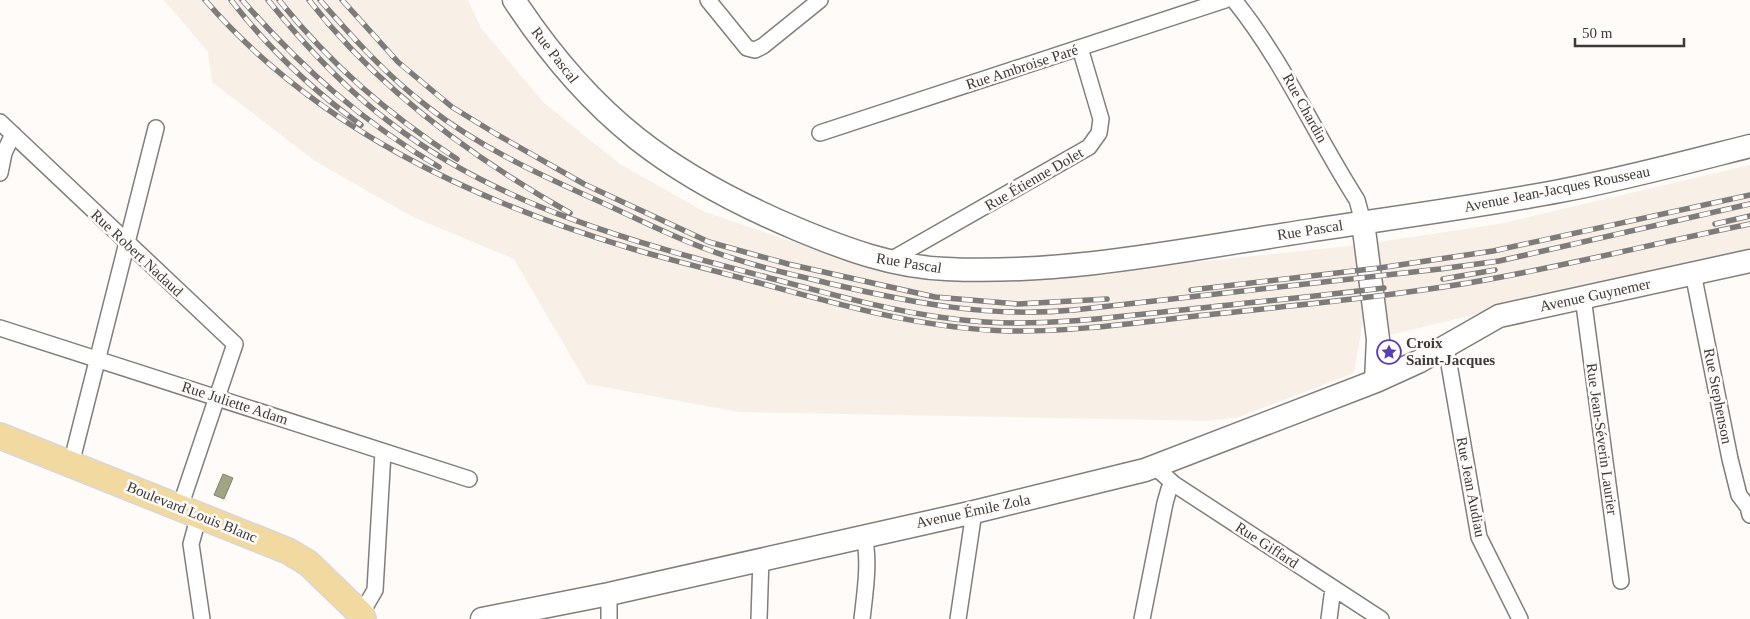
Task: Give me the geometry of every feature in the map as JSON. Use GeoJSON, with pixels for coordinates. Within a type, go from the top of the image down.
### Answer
{"type":"FeatureCollection","features":[{"type":"Feature","properties":{"kind":"main road","name":"Rue Pascal"},"geometry":{"type":"LineString","coordinates":[[514,0],[550,53],[588,95],[620,126],[666,162],[752,209],[820,238],[887,262],[945,269],[1025,269],[1185,249],[1363,222]]}},
{"type":"Feature","properties":{"kind":"main road","name":"Avenue Jean-Jacques Rousseau"},"geometry":{"type":"LineString","coordinates":[[1363,222],[1560,191],[1630,177],[1750,146]]}},
{"type":"Feature","properties":{"kind":"main road"},"geometry":{"type":"LineString","coordinates":[[1363,222],[1378,344],[1376,381]]}},
{"type":"Feature","properties":{"kind":"main road","name":"Avenue Guynemer"},"geometry":{"type":"LineString","coordinates":[[1446,347],[1498,316],[1750,261]]}},
{"type":"Feature","properties":{"kind":"main road","name":"Avenue Émile Zola"},"geometry":{"type":"LineString","coordinates":[[484,619],[609,594],[761,558],[974,512],[1156,467],[1376,381],[1446,347]]}},
{"type":"Feature","properties":{"kind":"main road","name":"Boulevard Louis Blanc"},"geometry":{"type":"LineString","coordinates":[[0,436],[288,551],[308,563],[362,616]]}},
{"type":"Feature","properties":{"kind":"street"},"geometry":{"type":"LineString","coordinates":[[708,0],[747,48],[755,50],[763,46],[820,0]]}},
{"type":"Feature","properties":{"kind":"street","name":"Rue Ambroise Paré"},"geometry":{"type":"LineString","coordinates":[[820,133],[1225,0]]}},
{"type":"Feature","properties":{"kind":"street","name":"Rue Chardin"},"geometry":{"type":"LineString","coordinates":[[1234,0],[1258,30],[1282,68],[1357,200],[1363,222]]}},
{"type":"Feature","properties":{"kind":"street","name":"Rue Étienne Dolet"},"geometry":{"type":"LineString","coordinates":[[887,262],[1089,147],[1099,133],[1102,119],[1080,48]]}},
{"type":"Feature","properties":{"kind":"street","name":"Rue Robert Nadaud"},"geometry":{"type":"LineString","coordinates":[[0,122],[235,344],[219,398]]}},
{"type":"Feature","properties":{"kind":"street"},"geometry":{"type":"LineString","coordinates":[[71,464],[156,128]]}},
{"type":"Feature","properties":{"kind":"street"},"geometry":{"type":"LineString","coordinates":[[0,173],[4,153],[12,134]]}},
{"type":"Feature","properties":{"kind":"street","name":"Rue Stephenson"},"geometry":{"type":"LineString","coordinates":[[1693,273],[1730,459],[1740,496],[1748,506],[1750,515]]}},
{"type":"Feature","properties":{"kind":"street","name":"Rue Jean-Séverin Laurier"},"geometry":{"type":"LineString","coordinates":[[1583,297],[1621,581]]}},
{"type":"Feature","properties":{"kind":"street","name":"Rue Juliette Adam"},"geometry":{"type":"LineString","coordinates":[[0,328],[469,480]]}},
{"type":"Feature","properties":{"kind":"street","name":"Rue Jean Audiau"},"geometry":{"type":"LineString","coordinates":[[1446,347],[1478,537],[1520,619]]}},
{"type":"Feature","properties":{"kind":"street"},"geometry":{"type":"LineString","coordinates":[[202,619],[191,544],[190,511],[219,398]]}},
{"type":"Feature","properties":{"kind":"street"},"geometry":{"type":"LineString","coordinates":[[362,616],[376,590],[384,452]]}},
{"type":"Feature","properties":{"kind":"street","name":"Rue Giffard"},"geometry":{"type":"LineString","coordinates":[[1156,467],[1174,484],[1381,619]]}},
{"type":"Feature","properties":{"kind":"street"},"geometry":{"type":"LineString","coordinates":[[1142,619],[1165,503],[1169,489],[1174,484]]}},
{"type":"Feature","properties":{"kind":"street"},"geometry":{"type":"LineString","coordinates":[[958,619],[974,512]]}},
{"type":"Feature","properties":{"kind":"street"},"geometry":{"type":"LineString","coordinates":[[862,619],[866,588],[866,546],[864,535]]}},
{"type":"Feature","properties":{"kind":"street"},"geometry":{"type":"LineString","coordinates":[[760,619],[761,558]]}},
{"type":"Feature","properties":{"kind":"street"},"geometry":{"type":"LineString","coordinates":[[1329,619],[1333,588]]}},
{"type":"Feature","properties":{"kind":"street"},"geometry":{"type":"LineString","coordinates":[[609,594],[609,619]]}},
{"type":"Feature","properties":{"kind":"shaded area"},"geometry":{"type":"Polygon","coordinates":[[[164,0],[468,0],[481,28],[544,103],[620,164],[705,212],[844,259],[914,275],[978,280],[1187,263],[1358,245],[1499,224],[1750,165],[1750,250],[1674,266],[1390,335],[1388,318],[1363,321],[1354,373],[1239,417],[1209,421],[739,412],[587,384],[514,259],[413,217],[315,161],[212,82],[208,52],[164,0]]]}},
{"type":"Feature","properties":{"kind":"shaded area"},"geometry":{"type":"Polygon","coordinates":[[[223,474],[233,478],[224,499],[214,495],[223,474]]]}},
{"type":"Feature","properties":{"kind":"railway"},"geometry":{"type":"LineString","coordinates":[[205,0],[249,45],[296,86],[347,122],[401,155],[457,183],[514,208],[573,230],[663,258],[880,314],[944,326],[1010,331],[1061,330],[1373,297],[1503,277],[1750,224]]}},
{"type":"Feature","properties":{"kind":"railway"},"geometry":{"type":"LineString","coordinates":[[231,0],[260,35],[291,67],[361,125]]}},
{"type":"Feature","properties":{"kind":"railway"},"geometry":{"type":"LineString","coordinates":[[242,0],[287,49],[334,92],[383,131],[439,167]]}},
{"type":"Feature","properties":{"kind":"railway"},"geometry":{"type":"LineString","coordinates":[[268,0],[326,66],[375,111],[434,153],[478,178],[524,200],[619,236],[874,305],[929,316],[985,322],[1037,323],[1114,317],[1384,288]]}},
{"type":"Feature","properties":{"kind":"railway"},"geometry":{"type":"LineString","coordinates":[[279,0],[319,46],[362,87],[407,124],[457,159]]}},
{"type":"Feature","properties":{"kind":"railway"},"geometry":{"type":"LineString","coordinates":[[309,0],[365,63],[429,119],[498,169],[570,213]]}},
{"type":"Feature","properties":{"kind":"railway"},"geometry":{"type":"LineString","coordinates":[[320,0],[398,83],[447,121],[529,169],[665,232],[724,255],[770,269],[922,303],[1012,312],[1074,310],[1440,269],[1499,261],[1750,204]]}},
{"type":"Feature","properties":{"kind":"railway"},"geometry":{"type":"LineString","coordinates":[[342,0],[398,62],[452,107],[584,184],[709,242],[788,264],[935,297],[1018,304],[1107,299]]}},
{"type":"Feature","properties":{"kind":"railway"},"geometry":{"type":"LineString","coordinates":[[1191,290],[1379,268],[1493,251],[1750,195]]}},
{"type":"Feature","properties":{"kind":"railway"},"geometry":{"type":"LineString","coordinates":[[1715,224],[1750,216]]}},
{"type":"Feature","properties":{"kind":"railway"},"geometry":{"type":"LineString","coordinates":[[1443,279],[1495,270]]}},
{"type":"Feature","properties":{"kind":"place","name":"Croix Saint-Jacques"},"geometry":{"type":"Point","coordinates":[1389,352]}}]}
